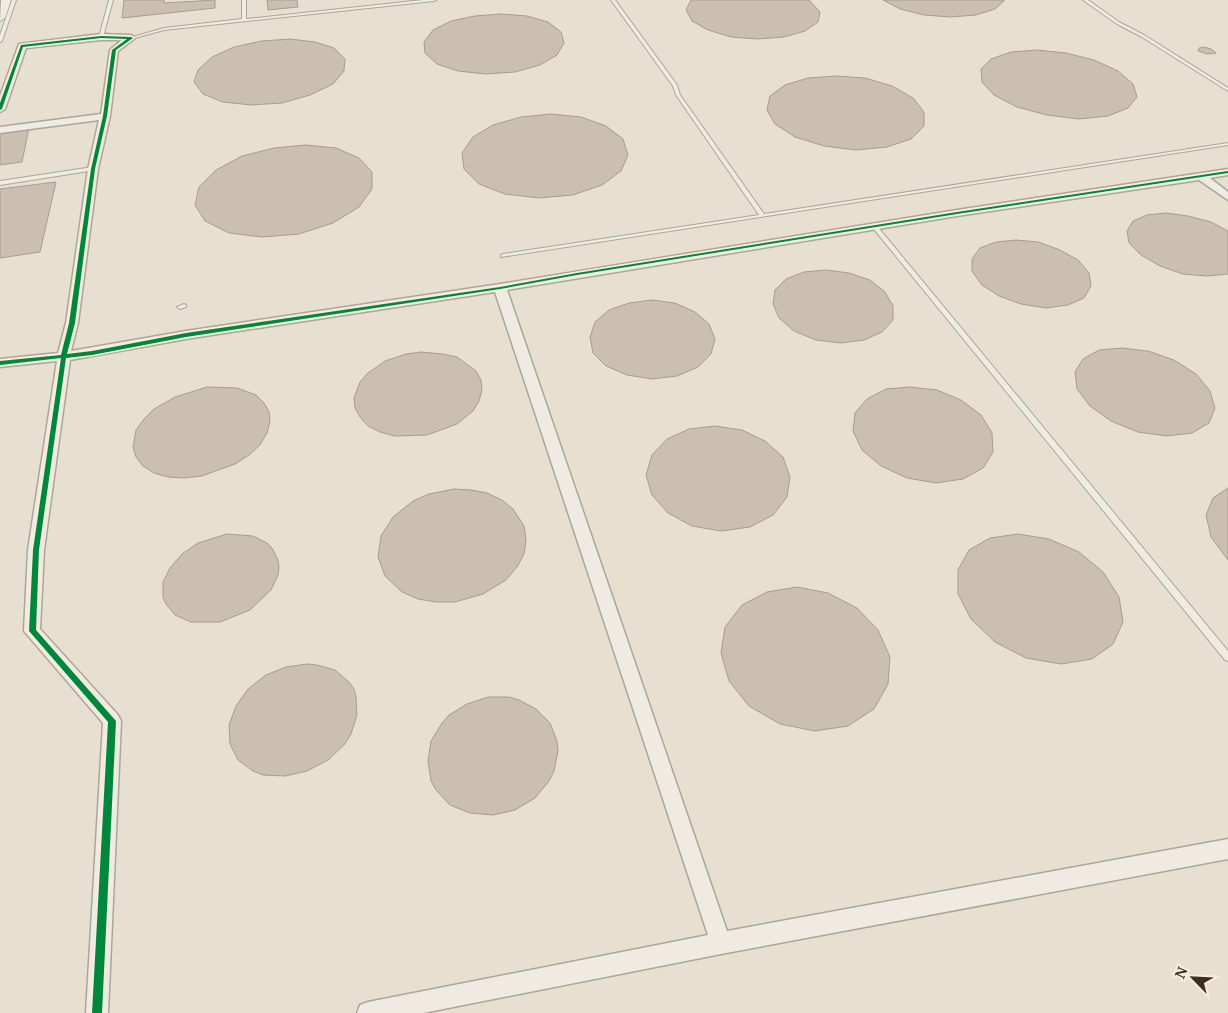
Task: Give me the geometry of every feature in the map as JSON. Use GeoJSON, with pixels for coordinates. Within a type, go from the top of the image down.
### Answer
{"type":"FeatureCollection","features":[{"type":"Feature","properties":{"kind":"street"},"geometry":{"type":"LineString","coordinates":[[0,18],[6,0]]}},
{"type":"Feature","properties":{"kind":"street"},"geometry":{"type":"LineString","coordinates":[[0,109],[22,46],[101,37],[131,38]]}},
{"type":"Feature","properties":{"kind":"street"},"geometry":{"type":"LineString","coordinates":[[97,1013],[112,721],[32,631],[36,550],[64,355],[72,323],[93,169],[105,116],[114,50],[131,38]]}},
{"type":"Feature","properties":{"kind":"street"},"geometry":{"type":"LineString","coordinates":[[0,130],[105,116]]}},
{"type":"Feature","properties":{"kind":"street"},"geometry":{"type":"LineString","coordinates":[[0,363],[92,353],[186,335],[500,288],[957,213],[1228,172]]}},
{"type":"Feature","properties":{"kind":"street"},"geometry":{"type":"LineString","coordinates":[[1201,176],[1228,197]]}},
{"type":"Feature","properties":{"kind":"street"},"geometry":{"type":"LineString","coordinates":[[500,288],[721,942]]}},
{"type":"Feature","properties":{"kind":"street"},"geometry":{"type":"LineString","coordinates":[[368,1013],[721,942],[1228,849]]}},
{"type":"Feature","properties":{"kind":"lane"},"geometry":{"type":"LineString","coordinates":[[0,41],[14,0]]}},
{"type":"Feature","properties":{"kind":"lane"},"geometry":{"type":"LineString","coordinates":[[101,37],[111,0]]}},
{"type":"Feature","properties":{"kind":"lane"},"geometry":{"type":"LineString","coordinates":[[244,0],[244,20]]}},
{"type":"Feature","properties":{"kind":"lane"},"geometry":{"type":"LineString","coordinates":[[131,38],[164,29],[433,0]]}},
{"type":"Feature","properties":{"kind":"lane"},"geometry":{"type":"LineString","coordinates":[[613,0],[675,86],[678,95],[762,215]]}},
{"type":"Feature","properties":{"kind":"lane"},"geometry":{"type":"LineString","coordinates":[[1085,0],[1118,23],[1144,36],[1228,90]]}},
{"type":"Feature","properties":{"kind":"lane"},"geometry":{"type":"LineString","coordinates":[[503,256],[1228,144]]}},
{"type":"Feature","properties":{"kind":"lane"},"geometry":{"type":"LineString","coordinates":[[0,183],[93,169]]}},
{"type":"Feature","properties":{"kind":"lane"},"geometry":{"type":"LineString","coordinates":[[876,227],[1228,657]]}},
{"type":"Feature","properties":{"kind":"building"},"geometry":{"type":"Polygon","coordinates":[[[124,0],[164,0],[164,3],[215,0],[215,8],[122,18],[124,0]]]}},
{"type":"Feature","properties":{"kind":"building"},"geometry":{"type":"Polygon","coordinates":[[[267,0],[297,0],[298,7],[268,10],[267,0]]]}},
{"type":"Feature","properties":{"kind":"building"},"geometry":{"type":"Polygon","coordinates":[[[691,0],[809,0],[820,12],[818,22],[805,31],[784,37],[758,39],[731,37],[708,30],[692,21],[686,10],[691,0]]]}},
{"type":"Feature","properties":{"kind":"building"},"geometry":{"type":"Polygon","coordinates":[[[883,0],[1004,1],[995,9],[976,15],[951,17],[924,15],[900,9],[883,0]]]}},
{"type":"Feature","properties":{"kind":"building"},"geometry":{"type":"Polygon","coordinates":[[[501,14],[527,16],[548,22],[561,32],[564,43],[557,55],[540,65],[515,72],[486,74],[458,71],[437,64],[425,53],[424,42],[433,30],[451,21],[475,16],[501,14]]]}},
{"type":"Feature","properties":{"kind":"building"},"geometry":{"type":"Polygon","coordinates":[[[290,39],[315,42],[334,48],[345,59],[344,71],[333,84],[310,95],[282,103],[251,105],[223,102],[203,94],[194,82],[198,70],[212,57],[234,47],[262,41],[290,39]]]}},
{"type":"Feature","properties":{"kind":"building"},"geometry":{"type":"Polygon","coordinates":[[[1204,47],[1216,53],[1207,54],[1198,51],[1199,48],[1204,47]]]}},
{"type":"Feature","properties":{"kind":"building"},"geometry":{"type":"Polygon","coordinates":[[[1037,50],[1066,53],[1094,60],[1118,71],[1133,84],[1137,97],[1128,108],[1108,116],[1079,119],[1047,115],[1017,107],[994,95],[982,82],[981,69],[991,59],[1011,52],[1037,50]]]}},
{"type":"Feature","properties":{"kind":"building"},"geometry":{"type":"Polygon","coordinates":[[[836,76],[865,78],[892,86],[913,98],[924,112],[924,126],[911,139],[887,147],[856,150],[824,146],[795,137],[775,124],[767,110],[770,96],[785,85],[808,78],[836,76]]]}},
{"type":"Feature","properties":{"kind":"building"},"geometry":{"type":"Polygon","coordinates":[[[551,114],[581,117],[606,126],[623,139],[628,155],[621,171],[602,185],[573,195],[539,198],[505,194],[479,184],[464,169],[462,153],[473,137],[493,125],[521,117],[551,114]]]}},
{"type":"Feature","properties":{"kind":"building"},"geometry":{"type":"Polygon","coordinates":[[[29,128],[22,162],[0,165],[0,132],[29,128]]]}},
{"type":"Feature","properties":{"kind":"building"},"geometry":{"type":"Polygon","coordinates":[[[306,145],[336,148],[359,158],[372,172],[372,189],[359,207],[333,223],[299,234],[262,237],[229,233],[205,221],[195,205],[199,187],[216,170],[242,156],[274,148],[306,145]]]}},
{"type":"Feature","properties":{"kind":"building"},"geometry":{"type":"Polygon","coordinates":[[[56,182],[40,252],[0,258],[0,189],[56,182]]]}},
{"type":"Feature","properties":{"kind":"building"},"geometry":{"type":"Polygon","coordinates":[[[1166,213],[1211,222],[1228,231],[1228,274],[1207,276],[1183,274],[1160,266],[1141,255],[1129,243],[1127,231],[1133,221],[1147,215],[1166,213]]]}},
{"type":"Feature","properties":{"kind":"building"},"geometry":{"type":"Polygon","coordinates":[[[1016,240],[1038,242],[1060,250],[1078,260],[1089,273],[1091,286],[1084,298],[1068,305],[1046,308],[1021,304],[999,296],[982,285],[972,271],[972,259],[980,248],[996,242],[1016,240]]]}},
{"type":"Feature","properties":{"kind":"building"},"geometry":{"type":"Polygon","coordinates":[[[826,270],[849,273],[870,280],[885,292],[893,306],[893,320],[882,332],[864,340],[841,343],[816,340],[794,331],[779,318],[773,304],[775,290],[786,279],[804,272],[826,270]]]}},
{"type":"Feature","properties":{"kind":"building"},"geometry":{"type":"Polygon","coordinates":[[[652,300],[675,303],[695,312],[709,324],[715,339],[711,354],[698,367],[677,376],[652,379],[627,375],[606,366],[593,353],[590,337],[595,322],[609,310],[629,303],[652,300]]]}},
{"type":"Feature","properties":{"kind":"building"},"geometry":{"type":"Polygon","coordinates":[[[1122,348],[1148,351],[1174,360],[1196,374],[1210,391],[1215,408],[1209,423],[1192,433],[1167,436],[1138,432],[1111,421],[1090,406],[1077,389],[1075,372],[1083,359],[1099,350],[1122,348]]]}},
{"type":"Feature","properties":{"kind":"building"},"geometry":{"type":"Polygon","coordinates":[[[421,352],[457,357],[476,371],[481,380],[482,390],[479,401],[473,411],[457,424],[427,435],[395,436],[368,426],[355,408],[354,398],[360,382],[368,373],[385,361],[406,354],[421,352]]]}},
{"type":"Feature","properties":{"kind":"building"},"geometry":{"type":"Polygon","coordinates":[[[207,387],[237,388],[256,395],[264,403],[269,412],[270,422],[267,433],[260,445],[235,464],[202,476],[168,477],[154,473],[143,466],[136,457],[133,447],[136,430],[144,419],[154,409],[175,397],[207,387]]]}},
{"type":"Feature","properties":{"kind":"building"},"geometry":{"type":"Polygon","coordinates":[[[910,387],[937,390],[961,400],[981,415],[992,433],[993,452],[983,468],[963,479],[936,483],[907,478],[881,466],[862,450],[853,431],[855,413],[867,399],[886,389],[910,387]]]}},
{"type":"Feature","properties":{"kind":"building"},"geometry":{"type":"Polygon","coordinates":[[[715,426],[742,430],[765,441],[783,457],[790,477],[787,497],[773,515],[750,527],[721,531],[692,526],[668,513],[652,495],[646,475],[652,455],[667,439],[689,429],[715,426]]]}},
{"type":"Feature","properties":{"kind":"building"},"geometry":{"type":"Polygon","coordinates":[[[1228,488],[1228,560],[1211,537],[1206,515],[1213,498],[1228,488]]]}},
{"type":"Feature","properties":{"kind":"building"},"geometry":{"type":"Polygon","coordinates":[[[454,489],[487,493],[502,500],[513,509],[524,526],[526,540],[524,554],[517,567],[506,580],[483,594],[455,602],[436,602],[418,599],[402,592],[385,576],[378,557],[381,536],[393,517],[413,501],[429,494],[454,489]]]}},
{"type":"Feature","properties":{"kind":"building"},"geometry":{"type":"Polygon","coordinates":[[[227,534],[253,536],[267,543],[272,548],[279,567],[278,575],[271,590],[250,610],[220,622],[191,622],[175,615],[163,597],[163,582],[170,568],[182,554],[198,543],[227,534]]]}},
{"type":"Feature","properties":{"kind":"building"},"geometry":{"type":"Polygon","coordinates":[[[1018,534],[1049,539],[1079,552],[1103,572],[1119,597],[1123,622],[1113,644],[1092,659],[1061,664],[1026,658],[995,642],[971,619],[958,594],[958,570],[969,550],[990,538],[1018,534]]]}},
{"type":"Feature","properties":{"kind":"building"},"geometry":{"type":"Polygon","coordinates":[[[797,587],[828,593],[857,608],[878,630],[890,657],[888,684],[874,709],[848,726],[815,731],[780,724],[749,706],[729,681],[721,653],[725,627],[742,605],[767,592],[797,587]]]}},
{"type":"Feature","properties":{"kind":"building"},"geometry":{"type":"Polygon","coordinates":[[[307,664],[335,670],[354,689],[357,715],[351,734],[345,744],[328,760],[307,771],[285,776],[263,775],[253,771],[238,760],[230,744],[229,725],[236,706],[248,689],[266,675],[286,667],[307,664]]]}},
{"type":"Feature","properties":{"kind":"building"},"geometry":{"type":"Polygon","coordinates":[[[488,697],[509,697],[536,709],[550,723],[557,741],[558,751],[554,771],[549,781],[535,798],[515,810],[493,815],[470,813],[450,805],[436,790],[431,781],[428,761],[431,741],[449,715],[467,704],[488,697]]]}},
{"type":"Feature","properties":{"kind":"cycle path"},"geometry":{"type":"LineString","coordinates":[[0,109],[22,46],[101,37],[131,38],[114,50],[105,116],[93,169],[72,323],[64,355],[36,550],[32,631],[112,721],[97,1013]]}},
{"type":"Feature","properties":{"kind":"cycle path"},"geometry":{"type":"LineString","coordinates":[[0,363],[92,353],[186,335],[500,288],[957,213],[1228,172]]}}]}
